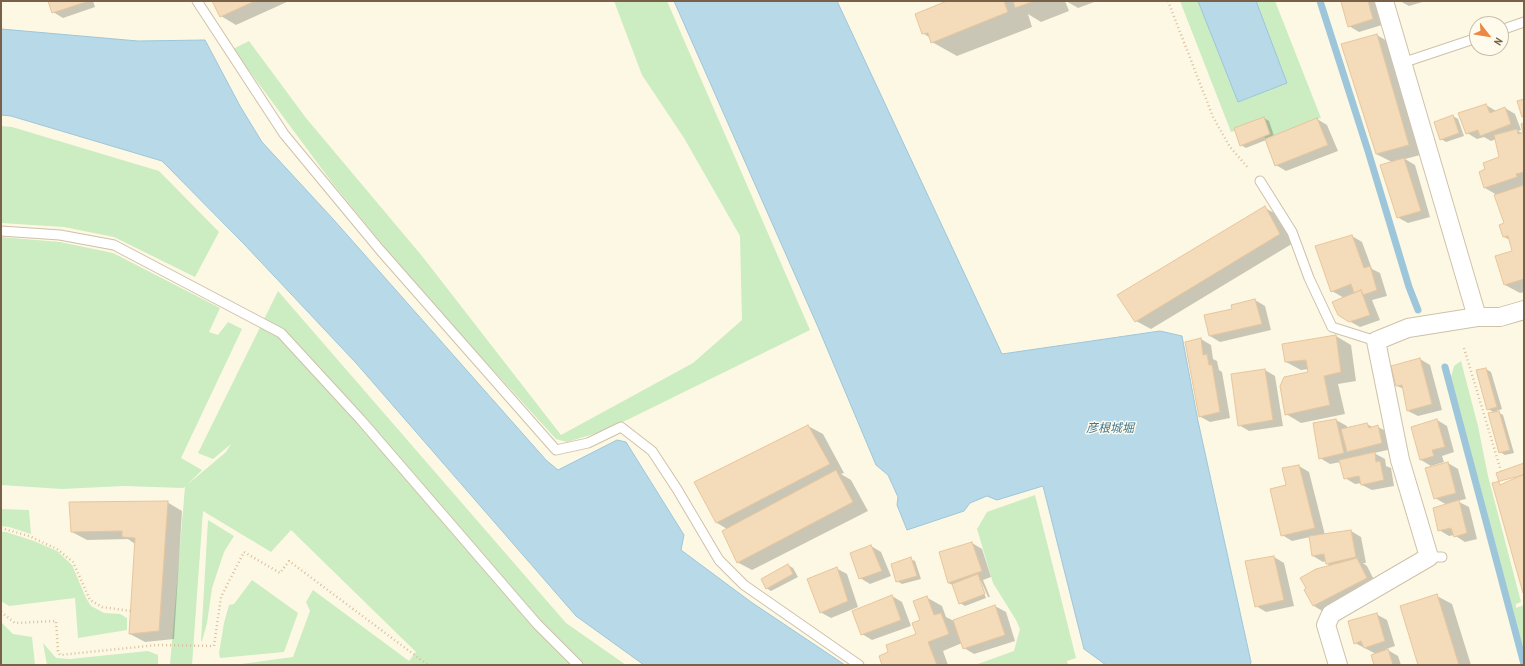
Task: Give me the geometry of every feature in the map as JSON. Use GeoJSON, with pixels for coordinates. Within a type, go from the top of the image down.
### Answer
{"type":"FeatureCollection","features":[{"type":"Feature","properties":{"kind":"street"},"geometry":{"type":"LineString","coordinates":[[1384,1],[1477,317]]}},
{"type":"Feature","properties":{"kind":"street"},"geometry":{"type":"LineString","coordinates":[[1338,665],[1326,625],[1331,614],[1379,592],[1436,557],[1400,460],[1376,341],[1408,328],[1477,317],[1500,317],[1524,310]]}},
{"type":"Feature","properties":{"kind":"lane"},"geometry":{"type":"LineString","coordinates":[[197,1],[284,134],[380,250],[556,450],[588,443],[621,427],[652,451],[678,489],[719,560],[744,585],[859,665]]}},
{"type":"Feature","properties":{"kind":"lane"},"geometry":{"type":"LineString","coordinates":[[1509,27],[1524,22]]}},
{"type":"Feature","properties":{"kind":"lane"},"geometry":{"type":"LineString","coordinates":[[1402,63],[1469,41]]}},
{"type":"Feature","properties":{"kind":"lane"},"geometry":{"type":"LineString","coordinates":[[1260,181],[1281,207],[1329,327],[1376,341]]}},
{"type":"Feature","properties":{"kind":"lane"},"geometry":{"type":"LineString","coordinates":[[1,231],[60,235],[114,245],[281,333],[361,420],[537,624],[578,665]]}},
{"type":"Feature","properties":{"kind":"path"},"geometry":{"type":"LineString","coordinates":[[1168,1],[1213,117],[1230,147],[1260,181]]}},
{"type":"Feature","properties":{"kind":"path"},"geometry":{"type":"LineString","coordinates":[[1464,348],[1501,471]]}},
{"type":"Feature","properties":{"kind":"path"},"geometry":{"type":"LineString","coordinates":[[1,528],[29,536],[58,549],[73,562],[90,600],[102,607],[131,611]]}},
{"type":"Feature","properties":{"kind":"path"},"geometry":{"type":"LineString","coordinates":[[1,612],[15,623],[56,621],[58,651],[60,656],[157,645],[214,646],[221,597],[244,552],[280,573],[289,561],[428,665]]}},
{"type":"Feature","properties":{"kind":"green space"},"geometry":{"type":"Polygon","coordinates":[[[614,1],[667,1],[810,330],[627,420],[597,433],[567,442],[556,439],[419,289],[333,184],[233,49],[249,41],[306,118],[422,256],[561,435],[693,363],[742,320],[740,236],[684,138],[642,75],[614,1]]]}},
{"type":"Feature","properties":{"kind":"green space"},"geometry":{"type":"Polygon","coordinates":[[[1180,1],[1275,1],[1321,118],[1318,119],[1275,166],[1264,136],[1240,146],[1235,131],[1231,132],[1180,1]]]}},
{"type":"Feature","properties":{"kind":"green space"},"geometry":{"type":"Polygon","coordinates":[[[1,126],[12,127],[159,171],[219,232],[195,277],[114,237],[64,227],[1,223],[1,126]]]}},
{"type":"Feature","properties":{"kind":"green space"},"geometry":{"type":"Polygon","coordinates":[[[1,237],[60,242],[113,253],[220,308],[209,332],[218,335],[228,322],[242,329],[181,458],[202,470],[187,485],[226,452],[231,444],[213,459],[198,453],[278,291],[566,623],[626,665],[234,665],[293,657],[310,611],[306,602],[313,590],[409,661],[416,652],[291,530],[271,552],[203,511],[192,665],[170,665],[185,487],[123,486],[62,489],[1,485],[1,237]]]}},
{"type":"Feature","properties":{"kind":"green space"},"geometry":{"type":"Polygon","coordinates":[[[1461,361],[1478,426],[1488,476],[1521,602],[1516,604],[1516,608],[1524,605],[1524,651],[1451,377],[1454,366],[1461,361]]]}},
{"type":"Feature","properties":{"kind":"green space"},"geometry":{"type":"Polygon","coordinates":[[[1035,495],[1076,658],[1067,661],[1068,665],[975,665],[1014,651],[1020,629],[993,583],[977,529],[987,512],[1035,495]]]}},
{"type":"Feature","properties":{"kind":"green space"},"geometry":{"type":"Polygon","coordinates":[[[1,509],[29,510],[31,534],[1,526],[1,509]]]}},
{"type":"Feature","properties":{"kind":"green space"},"geometry":{"type":"Polygon","coordinates":[[[208,520],[234,536],[224,552],[212,588],[207,623],[201,641],[208,520]]]}},
{"type":"Feature","properties":{"kind":"green space"},"geometry":{"type":"Polygon","coordinates":[[[1,532],[6,532],[34,541],[57,551],[72,565],[91,606],[104,613],[120,614],[127,618],[127,630],[78,638],[75,598],[9,606],[1,601],[1,532]]]}},
{"type":"Feature","properties":{"kind":"green space"},"geometry":{"type":"Polygon","coordinates":[[[252,580],[298,613],[284,652],[220,658],[219,653],[224,623],[229,605],[234,604],[252,580]]]}},
{"type":"Feature","properties":{"kind":"green space"},"geometry":{"type":"Polygon","coordinates":[[[1,622],[13,634],[32,637],[35,665],[1,665],[1,622]]]}},
{"type":"Feature","properties":{"kind":"green space"},"geometry":{"type":"Polygon","coordinates":[[[43,643],[56,658],[70,659],[148,651],[158,655],[158,665],[47,665],[43,643]]]}},
{"type":"Feature","properties":{"kind":"water","name":"彦根城堀"},"geometry":{"type":"Polygon","coordinates":[[[674,1],[837,1],[1002,354],[1160,331],[1182,336],[1198,421],[1251,662],[1250,665],[1106,665],[1084,649],[1043,486],[997,500],[987,496],[970,503],[964,511],[907,530],[897,505],[898,497],[888,475],[876,465],[818,327],[674,1]]]}},
{"type":"Feature","properties":{"kind":"water"},"geometry":{"type":"Polygon","coordinates":[[[1198,1],[1256,1],[1287,83],[1238,102],[1198,1]]]}},
{"type":"Feature","properties":{"kind":"water"},"geometry":{"type":"Polygon","coordinates":[[[1,29],[138,41],[205,40],[240,106],[262,142],[333,219],[546,460],[558,470],[617,440],[626,442],[684,535],[681,550],[751,602],[845,665],[644,665],[576,616],[356,363],[243,243],[162,161],[11,116],[1,115],[1,29]]]}},
{"type":"Feature","properties":{"kind":"building"},"geometry":{"type":"Polygon","coordinates":[[[48,1],[85,1],[86,2],[52,13],[48,1]]]}},
{"type":"Feature","properties":{"kind":"building"},"geometry":{"type":"Polygon","coordinates":[[[212,1],[255,1],[220,17],[212,1]]]}},
{"type":"Feature","properties":{"kind":"building"},"geometry":{"type":"Polygon","coordinates":[[[947,1],[1004,1],[1008,12],[931,43],[928,33],[922,34],[915,14],[947,1]]]}},
{"type":"Feature","properties":{"kind":"building"},"geometry":{"type":"Polygon","coordinates":[[[1013,1],[1034,1],[1015,8],[1013,1]]]}},
{"type":"Feature","properties":{"kind":"building"},"geometry":{"type":"Polygon","coordinates":[[[1368,1],[1373,19],[1348,27],[1341,2],[1368,1]]]}},
{"type":"Feature","properties":{"kind":"building"},"geometry":{"type":"Polygon","coordinates":[[[1377,34],[1409,145],[1376,154],[1341,44],[1377,34]]]}},
{"type":"Feature","properties":{"kind":"building"},"geometry":{"type":"Polygon","coordinates":[[[1524,99],[1524,116],[1522,117],[1517,101],[1524,99]]]}},
{"type":"Feature","properties":{"kind":"building"},"geometry":{"type":"Polygon","coordinates":[[[1486,104],[1490,113],[1505,107],[1511,124],[1480,136],[1478,130],[1466,134],[1458,113],[1486,104]]]}},
{"type":"Feature","properties":{"kind":"building"},"geometry":{"type":"Polygon","coordinates":[[[1453,115],[1459,133],[1440,140],[1434,122],[1453,115]]]}},
{"type":"Feature","properties":{"kind":"building"},"geometry":{"type":"Polygon","coordinates":[[[1264,117],[1270,134],[1240,146],[1234,128],[1264,117]]]}},
{"type":"Feature","properties":{"kind":"building"},"geometry":{"type":"Polygon","coordinates":[[[1317,118],[1328,145],[1275,166],[1265,139],[1317,118]]]}},
{"type":"Feature","properties":{"kind":"building"},"geometry":{"type":"Polygon","coordinates":[[[1524,123],[1524,172],[1516,174],[1517,177],[1484,188],[1479,172],[1485,169],[1483,163],[1499,157],[1494,135],[1517,129],[1518,134],[1523,133],[1521,124],[1524,123]]]}},
{"type":"Feature","properties":{"kind":"building"},"geometry":{"type":"Polygon","coordinates":[[[1404,158],[1421,211],[1397,218],[1380,165],[1404,158]]]}},
{"type":"Feature","properties":{"kind":"building"},"geometry":{"type":"Polygon","coordinates":[[[1524,185],[1524,279],[1504,285],[1495,256],[1512,251],[1508,236],[1503,237],[1499,225],[1504,223],[1494,195],[1524,185]]]}},
{"type":"Feature","properties":{"kind":"building"},"geometry":{"type":"Polygon","coordinates":[[[1265,206],[1280,234],[1135,322],[1117,295],[1265,206]]]}},
{"type":"Feature","properties":{"kind":"building"},"geometry":{"type":"Polygon","coordinates":[[[1352,235],[1364,268],[1370,266],[1377,290],[1363,295],[1361,290],[1354,293],[1351,284],[1331,292],[1315,246],[1352,235]]]}},
{"type":"Feature","properties":{"kind":"building"},"geometry":{"type":"Polygon","coordinates":[[[1361,290],[1370,315],[1349,322],[1338,315],[1332,302],[1361,290]]]}},
{"type":"Feature","properties":{"kind":"building"},"geometry":{"type":"Polygon","coordinates":[[[1255,299],[1262,324],[1209,336],[1204,315],[1232,309],[1231,305],[1255,299]]]}},
{"type":"Feature","properties":{"kind":"building"},"geometry":{"type":"Polygon","coordinates":[[[1336,335],[1341,372],[1324,376],[1330,405],[1285,415],[1280,386],[1284,377],[1308,372],[1306,360],[1285,362],[1282,344],[1336,335]]]}},
{"type":"Feature","properties":{"kind":"building"},"geometry":{"type":"Polygon","coordinates":[[[1201,338],[1203,355],[1207,354],[1209,365],[1212,365],[1220,412],[1199,417],[1185,342],[1201,338]]]}},
{"type":"Feature","properties":{"kind":"building"},"geometry":{"type":"Polygon","coordinates":[[[1420,358],[1432,404],[1407,411],[1402,385],[1396,386],[1391,366],[1420,358]]]}},
{"type":"Feature","properties":{"kind":"building"},"geometry":{"type":"Polygon","coordinates":[[[1486,368],[1497,407],[1487,410],[1476,370],[1486,368]]]}},
{"type":"Feature","properties":{"kind":"building"},"geometry":{"type":"Polygon","coordinates":[[[1265,369],[1273,420],[1238,426],[1231,374],[1265,369]]]}},
{"type":"Feature","properties":{"kind":"building"},"geometry":{"type":"Polygon","coordinates":[[[1499,411],[1510,450],[1499,453],[1488,413],[1499,411]]]}},
{"type":"Feature","properties":{"kind":"building"},"geometry":{"type":"Polygon","coordinates":[[[1336,419],[1344,453],[1319,459],[1313,423],[1336,419]]]}},
{"type":"Feature","properties":{"kind":"building"},"geometry":{"type":"Polygon","coordinates":[[[1437,419],[1445,447],[1432,450],[1434,456],[1420,460],[1411,427],[1437,419]]]}},
{"type":"Feature","properties":{"kind":"building"},"geometry":{"type":"Polygon","coordinates":[[[1367,423],[1369,428],[1378,425],[1382,443],[1347,452],[1341,429],[1367,423]]]}},
{"type":"Feature","properties":{"kind":"building"},"geometry":{"type":"Polygon","coordinates":[[[808,425],[830,464],[716,523],[694,482],[808,425]]]}},
{"type":"Feature","properties":{"kind":"building"},"geometry":{"type":"Polygon","coordinates":[[[1375,452],[1376,462],[1380,461],[1384,480],[1361,485],[1359,476],[1344,479],[1339,460],[1375,452]]]}},
{"type":"Feature","properties":{"kind":"building"},"geometry":{"type":"Polygon","coordinates":[[[1448,462],[1456,493],[1434,499],[1425,468],[1448,462]]]}},
{"type":"Feature","properties":{"kind":"building"},"geometry":{"type":"Polygon","coordinates":[[[1524,463],[1524,474],[1500,485],[1496,473],[1524,463]]]}},
{"type":"Feature","properties":{"kind":"building"},"geometry":{"type":"Polygon","coordinates":[[[1299,465],[1315,528],[1281,536],[1270,489],[1286,485],[1282,468],[1299,465]]]}},
{"type":"Feature","properties":{"kind":"building"},"geometry":{"type":"Polygon","coordinates":[[[836,470],[853,502],[737,563],[722,531],[836,470]]]}},
{"type":"Feature","properties":{"kind":"building"},"geometry":{"type":"Polygon","coordinates":[[[1524,475],[1524,593],[1523,593],[1492,483],[1524,475]]]}},
{"type":"Feature","properties":{"kind":"building"},"geometry":{"type":"Polygon","coordinates":[[[1459,500],[1467,533],[1454,537],[1451,528],[1438,531],[1433,508],[1459,500]]]}},
{"type":"Feature","properties":{"kind":"building"},"geometry":{"type":"Polygon","coordinates":[[[168,501],[159,631],[129,634],[135,538],[122,537],[122,531],[71,532],[69,502],[168,501]]]}},
{"type":"Feature","properties":{"kind":"building"},"geometry":{"type":"Polygon","coordinates":[[[1351,530],[1356,557],[1326,564],[1324,554],[1312,556],[1309,536],[1351,530]]]}},
{"type":"Feature","properties":{"kind":"building"},"geometry":{"type":"Polygon","coordinates":[[[972,542],[982,571],[948,583],[939,552],[972,542]]]}},
{"type":"Feature","properties":{"kind":"building"},"geometry":{"type":"Polygon","coordinates":[[[871,545],[882,571],[859,579],[850,553],[871,545]]]}},
{"type":"Feature","properties":{"kind":"building"},"geometry":{"type":"Polygon","coordinates":[[[1274,556],[1284,600],[1255,607],[1245,561],[1274,556]]]}},
{"type":"Feature","properties":{"kind":"building"},"geometry":{"type":"Polygon","coordinates":[[[911,557],[917,576],[896,582],[891,564],[911,557]]]}},
{"type":"Feature","properties":{"kind":"building"},"geometry":{"type":"Polygon","coordinates":[[[1357,558],[1367,578],[1313,606],[1304,590],[1306,588],[1300,578],[1316,569],[1357,558]]]}},
{"type":"Feature","properties":{"kind":"building"},"geometry":{"type":"Polygon","coordinates":[[[788,564],[793,574],[766,589],[761,579],[788,564]]]}},
{"type":"Feature","properties":{"kind":"building"},"geometry":{"type":"Polygon","coordinates":[[[837,567],[848,601],[820,613],[807,579],[837,567]]]}},
{"type":"Feature","properties":{"kind":"building"},"geometry":{"type":"Polygon","coordinates":[[[978,574],[985,594],[959,604],[952,584],[978,574]]]}},
{"type":"Feature","properties":{"kind":"building"},"geometry":{"type":"Polygon","coordinates":[[[1437,594],[1459,665],[1418,665],[1400,606],[1437,594]]]}},
{"type":"Feature","properties":{"kind":"building"},"geometry":{"type":"Polygon","coordinates":[[[892,595],[901,620],[861,635],[852,611],[892,595]]]}},
{"type":"Feature","properties":{"kind":"building"},"geometry":{"type":"Polygon","coordinates":[[[927,596],[934,615],[941,613],[949,634],[928,642],[937,665],[882,665],[879,656],[888,652],[886,645],[916,634],[912,623],[920,620],[913,601],[927,596]]]}},
{"type":"Feature","properties":{"kind":"building"},"geometry":{"type":"Polygon","coordinates":[[[995,605],[1005,635],[963,649],[953,620],[995,605]]]}},
{"type":"Feature","properties":{"kind":"building"},"geometry":{"type":"Polygon","coordinates":[[[1377,613],[1385,641],[1364,648],[1361,641],[1354,644],[1348,621],[1377,613]]]}},
{"type":"Feature","properties":{"kind":"building"},"geometry":{"type":"Polygon","coordinates":[[[1388,649],[1393,665],[1374,665],[1371,655],[1388,649]]]}},
{"type":"Feature","properties":{"kind":"waterway"},"geometry":{"type":"LineString","coordinates":[[1320,1],[1368,151],[1409,287],[1418,310]]}},
{"type":"Feature","properties":{"kind":"waterway"},"geometry":{"type":"LineString","coordinates":[[1445,367],[1524,664]]}}]}
